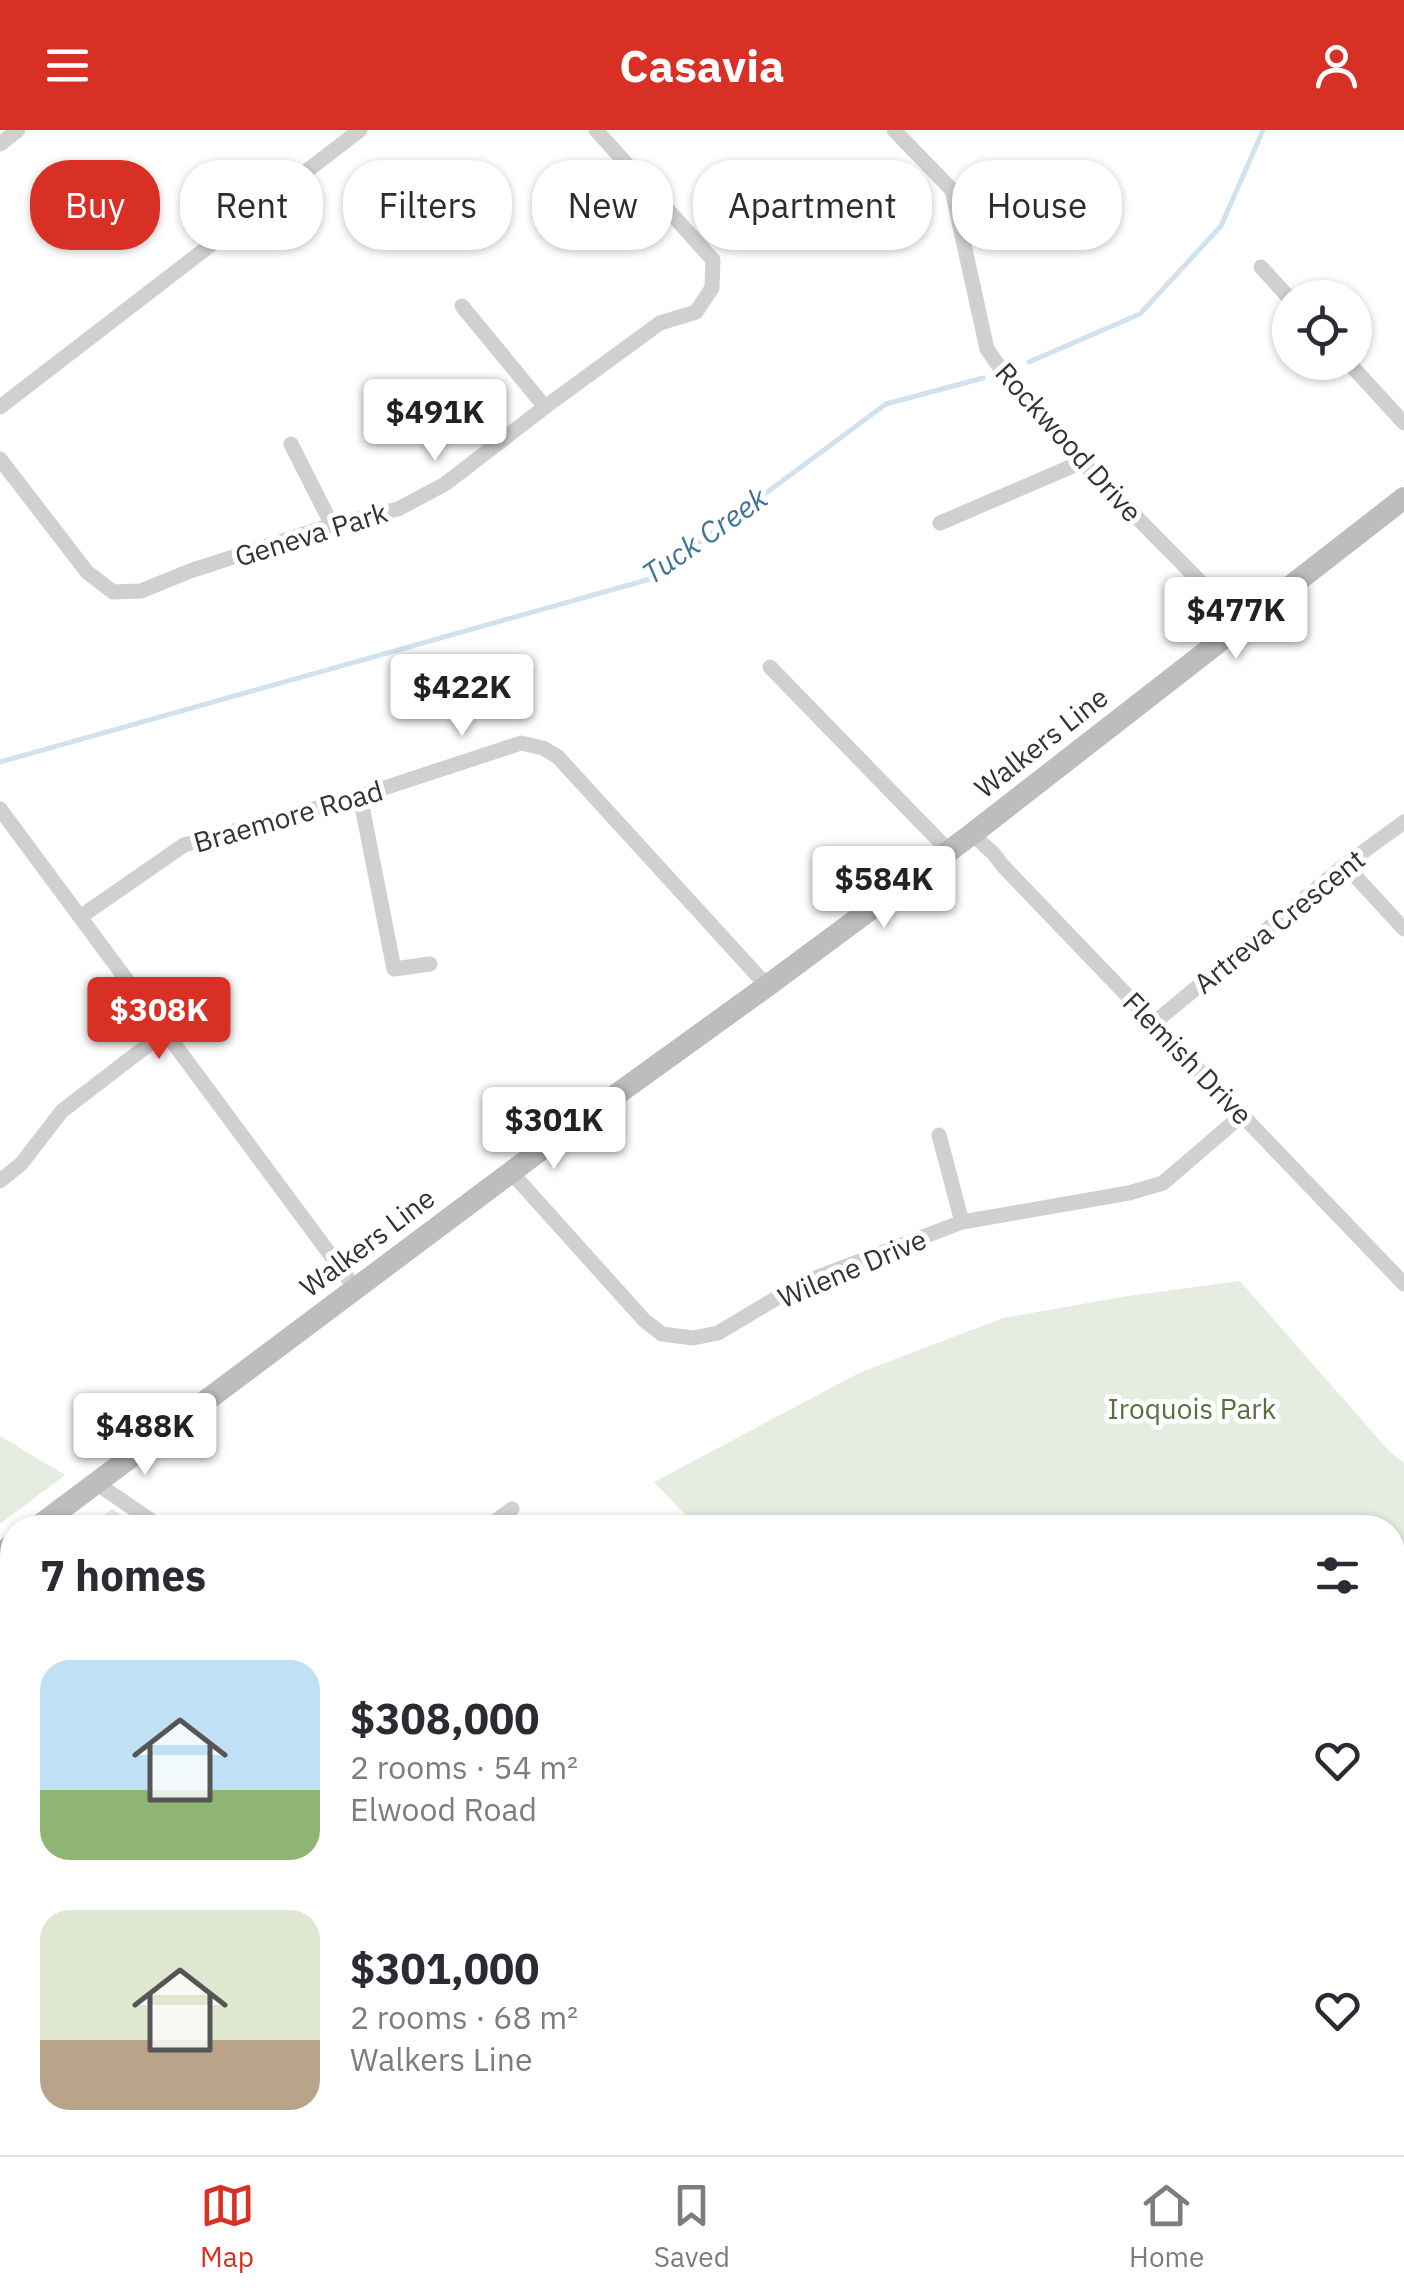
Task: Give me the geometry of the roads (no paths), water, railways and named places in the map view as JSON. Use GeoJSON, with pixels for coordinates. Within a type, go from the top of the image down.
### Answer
{"type":"FeatureCollection","features":[{"type":"Feature","properties":{"kind":"main road","name":"Walkers Line"},"geometry":{"type":"LineString","coordinates":[[53,1515],[511,1172],[972,834],[1404,498]]}},
{"type":"Feature","properties":{"kind":"street"},"geometry":{"type":"LineString","coordinates":[[0,144],[18,130]]}},
{"type":"Feature","properties":{"kind":"street"},"geometry":{"type":"LineString","coordinates":[[0,408],[360,130]]}},
{"type":"Feature","properties":{"kind":"street","name":"Geneva Park"},"geometry":{"type":"LineString","coordinates":[[0,459],[86,572],[113,592],[141,590],[190,571],[398,508],[445,484],[660,323],[696,312],[712,288],[713,260],[596,130]]}},
{"type":"Feature","properties":{"kind":"street","name":"Rockwood Drive"},"geometry":{"type":"LineString","coordinates":[[894,130],[952,190],[987,349],[1007,378],[1082,462],[1242,624]]}},
{"type":"Feature","properties":{"kind":"street"},"geometry":{"type":"LineString","coordinates":[[1260,267],[1272,280]]}},
{"type":"Feature","properties":{"kind":"street"},"geometry":{"type":"LineString","coordinates":[[462,306],[545,406]]}},
{"type":"Feature","properties":{"kind":"street"},"geometry":{"type":"LineString","coordinates":[[1365,380],[1404,423]]}},
{"type":"Feature","properties":{"kind":"street"},"geometry":{"type":"LineString","coordinates":[[291,444],[332,526]]}},
{"type":"Feature","properties":{"kind":"street"},"geometry":{"type":"LineString","coordinates":[[940,523],[1082,462]]}},
{"type":"Feature","properties":{"kind":"street"},"geometry":{"type":"LineString","coordinates":[[770,667],[948,850]]}},
{"type":"Feature","properties":{"kind":"street","name":"Braemore Road"},"geometry":{"type":"LineString","coordinates":[[80,917],[184,845],[360,796],[522,743],[543,748],[558,758],[767,986]]}},
{"type":"Feature","properties":{"kind":"street"},"geometry":{"type":"LineString","coordinates":[[360,796],[394,969],[430,964]]}},
{"type":"Feature","properties":{"kind":"street"},"geometry":{"type":"LineString","coordinates":[[0,809],[355,1288]]}},
{"type":"Feature","properties":{"kind":"street","name":"Artreva Crescent"},"geometry":{"type":"LineString","coordinates":[[1155,1022],[1345,865],[1404,822]]}},
{"type":"Feature","properties":{"kind":"street","name":"Flemish Drive"},"geometry":{"type":"LineString","coordinates":[[972,834],[1404,1284]]}},
{"type":"Feature","properties":{"kind":"street"},"geometry":{"type":"LineString","coordinates":[[1345,865],[1404,928]]}},
{"type":"Feature","properties":{"kind":"street"},"geometry":{"type":"LineString","coordinates":[[0,1181],[21,1164],[62,1110],[165,1032]]}},
{"type":"Feature","properties":{"kind":"street","name":"Wilene Drive"},"geometry":{"type":"LineString","coordinates":[[511,1172],[644,1320],[662,1334],[693,1338],[718,1333],[800,1284],[962,1222],[1129,1193],[1163,1183],[1242,1115]]}},
{"type":"Feature","properties":{"kind":"street"},"geometry":{"type":"LineString","coordinates":[[939,1135],[962,1222]]}},
{"type":"Feature","properties":{"kind":"street"},"geometry":{"type":"LineString","coordinates":[[96,1483],[143,1515]]}},
{"type":"Feature","properties":{"kind":"street"},"geometry":{"type":"LineString","coordinates":[[504,1515],[512,1509]]}},
{"type":"Feature","properties":{"kind":"waterway","name":"Tuck Creek"},"geometry":{"type":"LineString","coordinates":[[1029,362],[1140,314],[1221,226],[1263,130]]}},
{"type":"Feature","properties":{"kind":"waterway","name":"Tuck Creek"},"geometry":{"type":"LineString","coordinates":[[0,762],[650,579],[886,404],[983,378]]}},
{"type":"Feature","properties":{"kind":"park label","name":"Iroquois Park"},"geometry":{"type":"Point","coordinates":[1192,1408]}}]}
